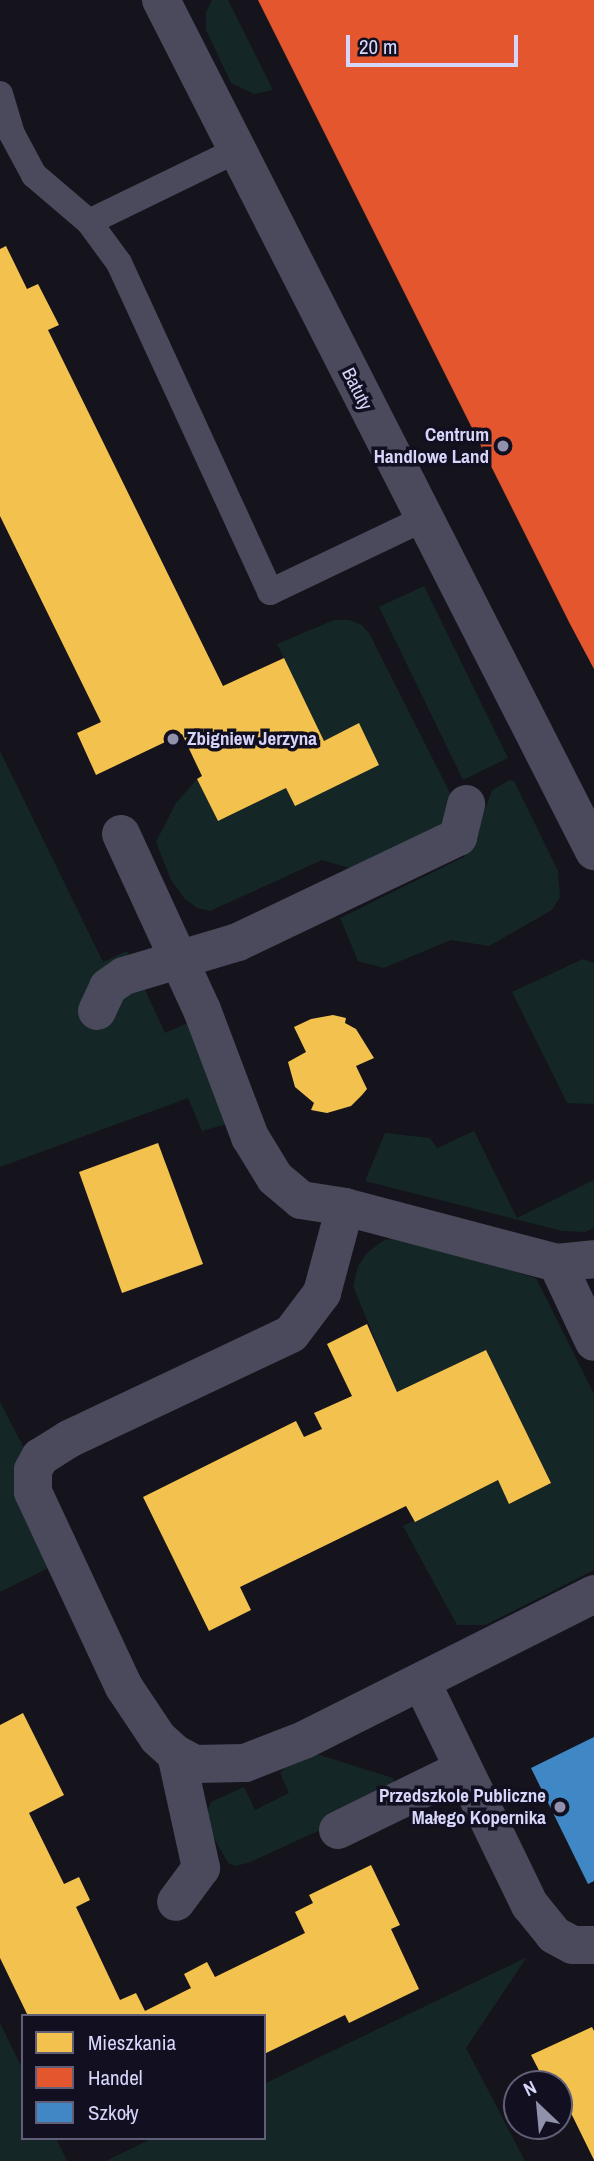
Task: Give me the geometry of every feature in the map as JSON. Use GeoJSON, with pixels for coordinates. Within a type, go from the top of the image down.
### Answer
{"type":"FeatureCollection","features":[{"type":"Feature","properties":{"kind":"street","name":"Batuty"},"geometry":{"type":"LineString","coordinates":[[161,0],[594,851]]}},
{"type":"Feature","properties":{"kind":"street"},"geometry":{"type":"LineString","coordinates":[[96,1011],[114,980],[179,957],[238,942],[458,837],[466,804]]}},
{"type":"Feature","properties":{"kind":"street"},"geometry":{"type":"LineString","coordinates":[[121,834],[179,957],[250,1137],[275,1178],[301,1200],[345,1207],[575,1261],[594,1342]]}},
{"type":"Feature","properties":{"kind":"street"},"geometry":{"type":"LineString","coordinates":[[345,1207],[322,1293],[292,1335],[69,1439],[40,1457],[33,1470],[33,1492],[124,1687],[158,1738],[176,1754],[194,1764],[244,1763],[304,1740],[422,1683],[594,1594]]}},
{"type":"Feature","properties":{"kind":"street"},"geometry":{"type":"LineString","coordinates":[[422,1683],[530,1905],[554,1935],[573,1945],[594,1945]]}},
{"type":"Feature","properties":{"kind":"street"},"geometry":{"type":"LineString","coordinates":[[176,1754],[201,1868],[176,1902]]}},
{"type":"Feature","properties":{"kind":"street"},"geometry":{"type":"LineString","coordinates":[[338,1830],[463,1769]]}},
{"type":"Feature","properties":{"kind":"lane"},"geometry":{"type":"LineString","coordinates":[[0,94],[12,134],[34,175],[89,222],[119,263],[270,592],[423,519]]}},
{"type":"Feature","properties":{"kind":"lane"},"geometry":{"type":"LineString","coordinates":[[89,222],[237,150]]}},
{"type":"Feature","properties":{"kind":"shaded area"},"geometry":{"type":"Polygon","coordinates":[[[212,0],[228,0],[273,90],[254,94],[231,83],[206,30],[206,12],[212,0]]]}},
{"type":"Feature","properties":{"kind":"shaded area"},"geometry":{"type":"Polygon","coordinates":[[[424,586],[508,758],[463,780],[379,607],[424,586]]]}},
{"type":"Feature","properties":{"kind":"shaded area"},"geometry":{"type":"Polygon","coordinates":[[[334,620],[349,620],[362,625],[369,633],[453,799],[447,821],[359,871],[322,860],[210,911],[197,908],[184,898],[171,880],[156,842],[176,803],[197,779],[218,821],[286,788],[324,741],[277,644],[334,620]]]}},
{"type":"Feature","properties":{"kind":"shaded area"},"geometry":{"type":"Polygon","coordinates":[[[0,751],[103,962],[127,951],[165,1033],[190,1022],[230,1123],[202,1131],[188,1098],[0,1167],[0,751]]]}},
{"type":"Feature","properties":{"kind":"shaded area"},"geometry":{"type":"Polygon","coordinates":[[[510,780],[514,781],[558,871],[560,897],[552,910],[489,946],[451,940],[384,968],[358,961],[340,918],[464,857],[475,837],[492,790],[510,780]]]}},
{"type":"Feature","properties":{"kind":"shaded area"},"geometry":{"type":"Polygon","coordinates":[[[583,959],[594,963],[594,1104],[567,1103],[512,992],[583,959]]]}},
{"type":"Feature","properties":{"kind":"shaded area"},"geometry":{"type":"Polygon","coordinates":[[[474,1131],[517,1218],[594,1180],[594,1228],[585,1232],[562,1231],[365,1181],[385,1133],[430,1138],[437,1148],[474,1131]]]}},
{"type":"Feature","properties":{"kind":"shaded area"},"geometry":{"type":"Polygon","coordinates":[[[400,1238],[536,1278],[594,1394],[594,1570],[485,1625],[457,1625],[403,1526],[498,1480],[510,1504],[551,1483],[486,1350],[397,1392],[353,1286],[358,1266],[367,1253],[384,1240],[400,1238]]]}},
{"type":"Feature","properties":{"kind":"shaded area"},"geometry":{"type":"Polygon","coordinates":[[[0,1402],[79,1553],[0,1592],[0,1402]]]}},
{"type":"Feature","properties":{"kind":"shaded area"},"geometry":{"type":"Polygon","coordinates":[[[310,1752],[393,1778],[394,1783],[328,1813],[332,1820],[329,1826],[248,1863],[235,1866],[228,1863],[212,1834],[207,1812],[211,1802],[244,1787],[255,1810],[289,1793],[280,1773],[295,1758],[310,1752]]]}},
{"type":"Feature","properties":{"kind":"shaded area"},"geometry":{"type":"Polygon","coordinates":[[[527,1957],[466,2048],[503,2119],[503,2140],[514,2140],[525,2161],[106,2161],[149,2140],[266,2140],[266,2083],[527,1957]]]}},
{"type":"Feature","properties":{"kind":"shaded area"},"geometry":{"type":"Polygon","coordinates":[[[0,2023],[21,2066],[21,2140],[57,2140],[67,2161],[0,2161],[0,2023]]]}},
{"type":"Feature","properties":{"kind":"building: Mieszkania"},"geometry":{"type":"Polygon","coordinates":[[[6,246],[27,289],[38,284],[59,325],[48,330],[223,686],[284,658],[324,741],[359,723],[379,765],[295,806],[286,788],[218,821],[197,779],[202,776],[182,734],[96,775],[77,733],[101,722],[0,516],[0,249],[6,246]]]}},
{"type":"Feature","properties":{"kind":"building: Mieszkania"},"geometry":{"type":"Polygon","coordinates":[[[333,1015],[346,1018],[345,1023],[356,1029],[374,1058],[356,1066],[367,1089],[362,1095],[351,1106],[327,1113],[311,1110],[314,1103],[295,1087],[288,1062],[306,1052],[294,1027],[311,1019],[333,1015]]]}},
{"type":"Feature","properties":{"kind":"building: Mieszkania"},"geometry":{"type":"Polygon","coordinates":[[[158,1143],[203,1264],[122,1293],[79,1172],[158,1143]]]}},
{"type":"Feature","properties":{"kind":"building: Mieszkania"},"geometry":{"type":"Polygon","coordinates":[[[367,1324],[397,1392],[486,1350],[551,1483],[509,1504],[498,1480],[415,1522],[406,1506],[240,1587],[251,1610],[209,1631],[143,1497],[296,1421],[304,1437],[322,1429],[314,1413],[352,1396],[327,1344],[367,1324]]]}},
{"type":"Feature","properties":{"kind":"building: Mieszkania"},"geometry":{"type":"Polygon","coordinates":[[[23,1713],[64,1795],[29,1813],[64,1884],[79,1877],[90,1900],[76,1907],[120,2000],[136,1993],[145,2011],[191,1988],[184,1974],[207,1962],[215,1977],[305,1933],[295,1912],[313,1903],[309,1895],[371,1865],[400,1925],[391,1929],[419,1989],[349,2023],[345,2015],[266,2053],[266,2014],[27,2014],[0,1958],[0,1725],[23,1713]]]}},
{"type":"Feature","properties":{"kind":"building: Mieszkania"},"geometry":{"type":"Polygon","coordinates":[[[592,2027],[594,2160],[573,2117],[573,2070],[539,2070],[531,2055],[592,2027]]]}},
{"type":"Feature","properties":{"kind":"building: Handel","name":"Centrum Handlowe Land"},"geometry":{"type":"Polygon","coordinates":[[[258,0],[594,0],[594,669],[570,624],[258,0]]]}},
{"type":"Feature","properties":{"kind":"building: Szkoły"},"geometry":{"type":"Polygon","coordinates":[[[594,1737],[594,1881],[588,1884],[531,1768],[594,1737]]]}},
{"type":"Feature","properties":{"kind":"place","name":"Centrum Handlowe Land"},"geometry":{"type":"Point","coordinates":[503,446]}},
{"type":"Feature","properties":{"kind":"place","name":"Zbigniew Jerzyna"},"geometry":{"type":"Point","coordinates":[173,739]}},
{"type":"Feature","properties":{"kind":"place","name":"Przedszkole Publiczne Małego Kopernika"},"geometry":{"type":"Point","coordinates":[560,1807]}}]}
